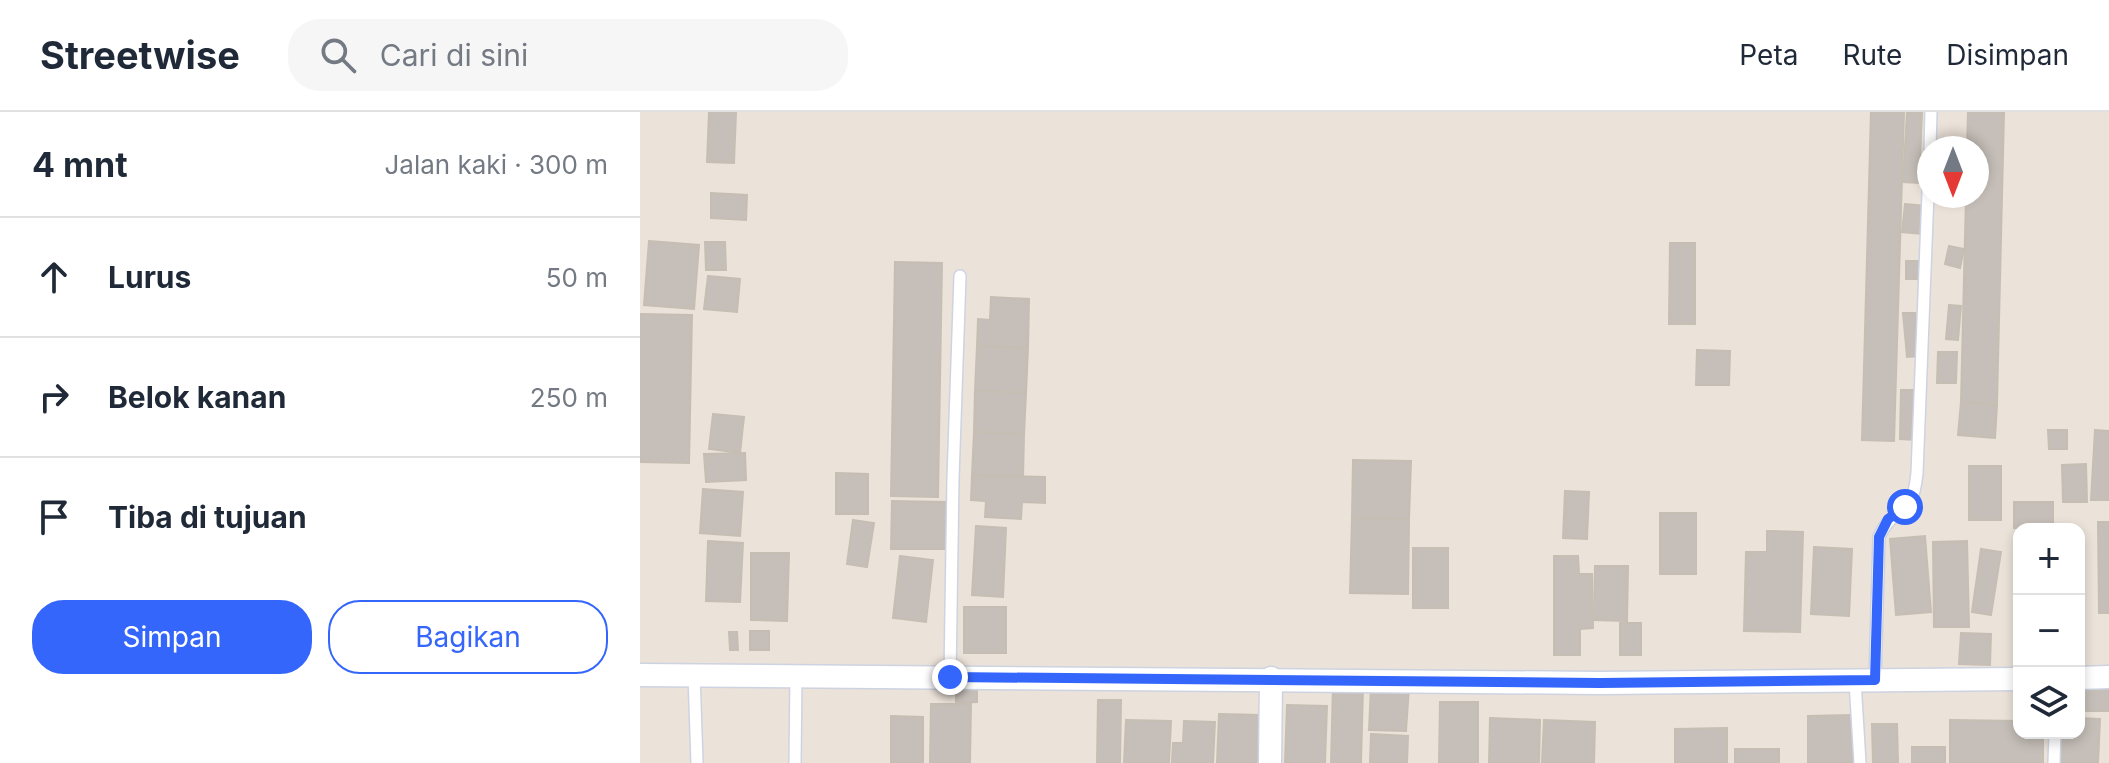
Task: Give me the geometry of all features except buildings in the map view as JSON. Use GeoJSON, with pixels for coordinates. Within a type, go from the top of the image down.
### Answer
{"type":"FeatureCollection","features":[{"type":"Feature","properties":{"kind":"street"},"geometry":{"type":"LineString","coordinates":[[640,675],[1600,683],[2013,679]]}},
{"type":"Feature","properties":{"kind":"street"},"geometry":{"type":"LineString","coordinates":[[2085,678],[2109,677]]}},
{"type":"Feature","properties":{"kind":"street"},"geometry":{"type":"LineString","coordinates":[[1270,763],[1271,678]]}},
{"type":"Feature","properties":{"kind":"lane"},"geometry":{"type":"LineString","coordinates":[[1930,136],[1931,112]]}},
{"type":"Feature","properties":{"kind":"lane"},"geometry":{"type":"LineString","coordinates":[[1860,763],[1879,537],[1888,519],[1913,497],[1917,473],[1927,208]]}},
{"type":"Feature","properties":{"kind":"lane"},"geometry":{"type":"LineString","coordinates":[[950,677],[960,276]]}},
{"type":"Feature","properties":{"kind":"lane"},"geometry":{"type":"LineString","coordinates":[[694,674],[697,763]]}},
{"type":"Feature","properties":{"kind":"lane"},"geometry":{"type":"LineString","coordinates":[[795,763],[796,674]]}},
{"type":"Feature","properties":{"kind":"lane"},"geometry":{"type":"LineString","coordinates":[[2054,763],[2055,739]]}},
{"type":"Feature","properties":{"kind":"route"},"geometry":{"type":"LineString","coordinates":[[950,677],[1600,683],[1875,680],[1879,537],[1888,519],[1905,507]]}}]}
